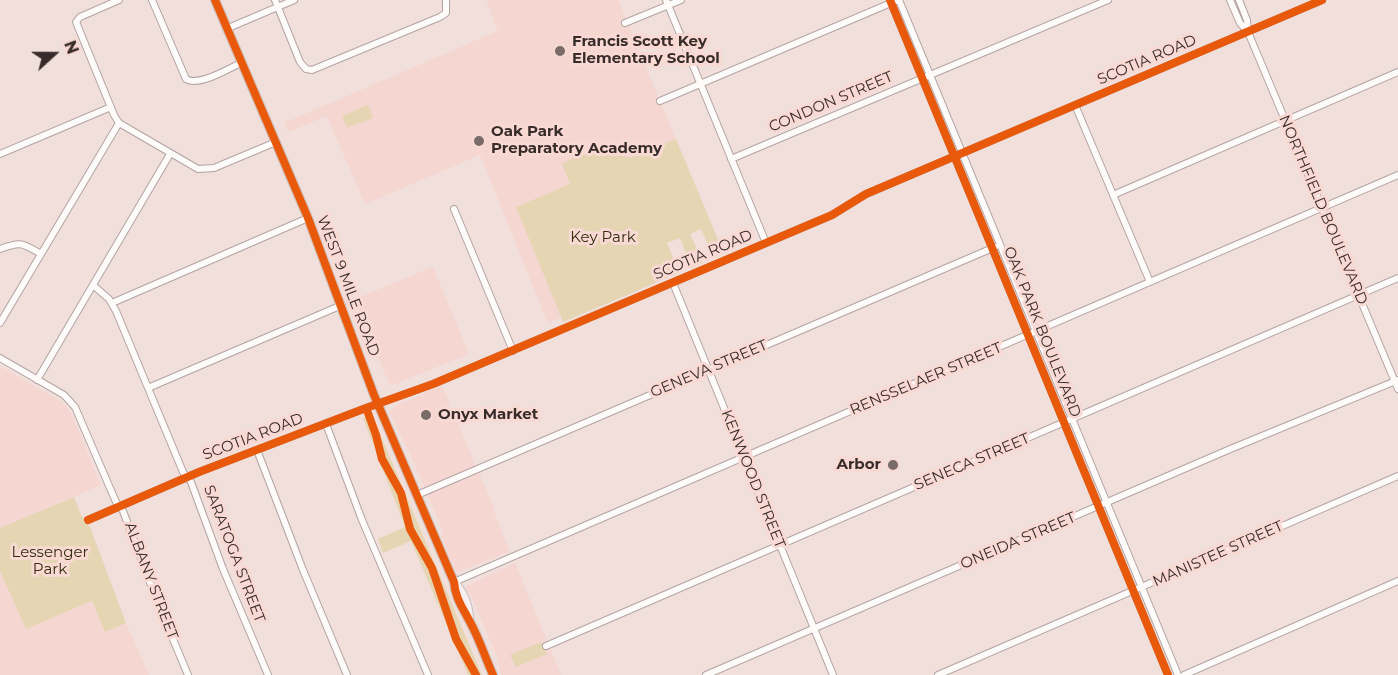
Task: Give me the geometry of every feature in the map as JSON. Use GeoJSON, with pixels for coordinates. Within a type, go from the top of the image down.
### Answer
{"type":"FeatureCollection","features":[{"type":"Feature","properties":{"kind":"main road","name":"WEST 9 MILE ROAD"},"geometry":{"type":"LineString","coordinates":[[215,0],[308,218],[378,404],[454,582],[460,588],[466,602],[469,620],[493,675]]}},
{"type":"Feature","properties":{"kind":"street"},"geometry":{"type":"LineString","coordinates":[[119,0],[77,19],[77,24],[119,123],[192,167],[205,170],[276,142]]}},
{"type":"Feature","properties":{"kind":"street"},"geometry":{"type":"LineString","coordinates":[[152,0],[186,78],[193,82],[201,80],[241,63]]}},
{"type":"Feature","properties":{"kind":"street"},"geometry":{"type":"LineString","coordinates":[[275,0],[300,62],[306,69],[312,70],[440,17],[446,13],[446,0]]}},
{"type":"Feature","properties":{"kind":"street"},"geometry":{"type":"LineString","coordinates":[[226,29],[294,0]]}},
{"type":"Feature","properties":{"kind":"street"},"geometry":{"type":"LineString","coordinates":[[625,23],[667,3],[681,0]]}},
{"type":"Feature","properties":{"kind":"street","name":"CONDON STREET"},"geometry":{"type":"LineString","coordinates":[[731,159],[1108,0]]}},
{"type":"Feature","properties":{"kind":"street","name":"NORTHFIELD BOULEVARD"},"geometry":{"type":"LineString","coordinates":[[1230,0],[1240,23],[1248,32]]}},
{"type":"Feature","properties":{"kind":"street","name":"NORTHFIELD BOULEVARD"},"geometry":{"type":"LineString","coordinates":[[1239,0],[1247,20],[1248,32],[1358,295],[1397,381],[1398,389]]}},
{"type":"Feature","properties":{"kind":"street","name":"SCOTIA ROAD"},"geometry":{"type":"LineString","coordinates":[[88,520],[187,477],[425,388],[513,351],[832,215],[866,194],[1322,0]]}},
{"type":"Feature","properties":{"kind":"street"},"geometry":{"type":"LineString","coordinates":[[660,101],[894,1]]}},
{"type":"Feature","properties":{"kind":"street","name":"OAK PARK BOULEVARD"},"geometry":{"type":"LineString","coordinates":[[894,1],[931,75],[1178,675]]}},
{"type":"Feature","properties":{"kind":"street","name":"OAK PARK BOULEVARD"},"geometry":{"type":"LineString","coordinates":[[894,1],[922,79],[1168,675]]}},
{"type":"Feature","properties":{"kind":"street"},"geometry":{"type":"LineString","coordinates":[[667,3],[766,243]]}},
{"type":"Feature","properties":{"kind":"street"},"geometry":{"type":"LineString","coordinates":[[1113,195],[1398,72]]}},
{"type":"Feature","properties":{"kind":"street"},"geometry":{"type":"LineString","coordinates":[[1075,105],[1150,282]]}},
{"type":"Feature","properties":{"kind":"street"},"geometry":{"type":"LineString","coordinates":[[0,154],[111,107]]}},
{"type":"Feature","properties":{"kind":"street"},"geometry":{"type":"LineString","coordinates":[[0,323],[119,123]]}},
{"type":"Feature","properties":{"kind":"street"},"geometry":{"type":"LineString","coordinates":[[37,380],[170,154]]}},
{"type":"Feature","properties":{"kind":"street","name":"RENSSELAER STREET"},"geometry":{"type":"LineString","coordinates":[[454,582],[1398,175]]}},
{"type":"Feature","properties":{"kind":"street"},"geometry":{"type":"LineString","coordinates":[[454,209],[513,351]]}},
{"type":"Feature","properties":{"kind":"street"},"geometry":{"type":"LineString","coordinates":[[112,303],[308,218]]}},
{"type":"Feature","properties":{"kind":"street"},"geometry":{"type":"LineString","coordinates":[[0,249],[21,243],[41,254]]}},
{"type":"Feature","properties":{"kind":"street","name":"GENEVA STREET"},"geometry":{"type":"LineString","coordinates":[[417,495],[1001,244]]}},
{"type":"Feature","properties":{"kind":"street","name":"SENECA STREET"},"geometry":{"type":"LineString","coordinates":[[546,646],[1398,278]]}},
{"type":"Feature","properties":{"kind":"street","name":"KENWOOD STREET"},"geometry":{"type":"LineString","coordinates":[[673,283],[833,675]]}},
{"type":"Feature","properties":{"kind":"street","name":"SARATOGA STREET"},"geometry":{"type":"LineString","coordinates":[[93,286],[112,303],[183,472],[191,482],[223,569],[268,675]]}},
{"type":"Feature","properties":{"kind":"street"},"geometry":{"type":"LineString","coordinates":[[148,388],[342,305]]}},
{"type":"Feature","properties":{"kind":"street","name":"ALBANY STREET"},"geometry":{"type":"LineString","coordinates":[[0,357],[64,395],[75,407],[123,511],[188,675]]}},
{"type":"Feature","properties":{"kind":"street","name":"ONEIDA STREET"},"geometry":{"type":"LineString","coordinates":[[706,675],[1397,381]]}},
{"type":"Feature","properties":{"kind":"street"},"geometry":{"type":"LineString","coordinates":[[326,424],[362,520],[428,675]]}},
{"type":"Feature","properties":{"kind":"street"},"geometry":{"type":"LineString","coordinates":[[257,450],[303,570],[347,675]]}},
{"type":"Feature","properties":{"kind":"street","name":"MANISTEE STREET"},"geometry":{"type":"LineString","coordinates":[[938,675],[1398,476]]}},
{"type":"Feature","properties":{"kind":"street"},"geometry":{"type":"LineString","coordinates":[[1184,675],[1398,581]]}},
{"type":"Feature","properties":{"kind":"shaded area"},"geometry":{"type":"Polygon","coordinates":[[[486,0],[618,0],[676,139],[517,207],[561,317],[548,323],[480,155],[365,204],[327,116],[288,132],[284,123],[498,31],[486,0]]]}},
{"type":"Feature","properties":{"kind":"shaded area"},"geometry":{"type":"Polygon","coordinates":[[[433,267],[469,354],[390,386],[355,299],[433,267]]]}},
{"type":"Feature","properties":{"kind":"shaded area"},"geometry":{"type":"Polygon","coordinates":[[[0,366],[67,407],[101,485],[0,528],[0,366]]]}},
{"type":"Feature","properties":{"kind":"shaded area"},"geometry":{"type":"Polygon","coordinates":[[[442,386],[510,552],[456,572],[441,535],[443,531],[411,456],[389,412],[395,406],[442,386]]]}},
{"type":"Feature","properties":{"kind":"shaded area"},"geometry":{"type":"Polygon","coordinates":[[[515,563],[561,675],[501,675],[496,654],[471,596],[467,594],[465,587],[515,563]]]}},
{"type":"Feature","properties":{"kind":"shaded area"},"geometry":{"type":"Polygon","coordinates":[[[0,571],[26,629],[92,601],[105,632],[126,623],[149,675],[0,675],[0,571]]]}},
{"type":"Feature","properties":{"kind":"green space"},"geometry":{"type":"Polygon","coordinates":[[[368,105],[373,118],[347,128],[342,116],[368,105]]]}},
{"type":"Feature","properties":{"kind":"green space","name":"Key Park"},"geometry":{"type":"Polygon","coordinates":[[[676,139],[724,254],[714,258],[701,229],[690,234],[703,263],[692,268],[680,238],[667,243],[679,273],[563,322],[516,207],[570,184],[562,164],[570,159],[595,152],[612,153],[630,158],[676,139]]]}},
{"type":"Feature","properties":{"kind":"green space"},"geometry":{"type":"Polygon","coordinates":[[[372,415],[482,675],[468,675],[411,541],[383,553],[378,539],[405,527],[363,418],[372,415]]]}},
{"type":"Feature","properties":{"kind":"green space","name":"Lessenger Park"},"geometry":{"type":"Polygon","coordinates":[[[74,497],[81,515],[90,527],[126,623],[105,632],[92,601],[26,629],[0,571],[0,528],[74,497]]]}},
{"type":"Feature","properties":{"kind":"green space"},"geometry":{"type":"Polygon","coordinates":[[[541,642],[547,654],[516,667],[510,655],[541,642]]]}},
{"type":"Feature","properties":{"kind":"cycle path"},"geometry":{"type":"LineString","coordinates":[[215,0],[308,218],[374,395],[454,582],[458,598],[493,675]]}},
{"type":"Feature","properties":{"kind":"cycle path"},"geometry":{"type":"LineString","coordinates":[[890,0],[1168,675]]}},
{"type":"Feature","properties":{"kind":"cycle path"},"geometry":{"type":"LineString","coordinates":[[88,520],[199,472],[433,384],[832,215],[866,194],[1322,0]]}},
{"type":"Feature","properties":{"kind":"cycle path"},"geometry":{"type":"LineString","coordinates":[[368,413],[382,459],[401,493],[410,529],[432,568],[456,639],[476,675]]}},
{"type":"Feature","properties":{"kind":"place","name":"Francis Scott Key Elementary School"},"geometry":{"type":"Point","coordinates":[560,51]}},
{"type":"Feature","properties":{"kind":"place","name":"Oak Park Preparatory Academy"},"geometry":{"type":"Point","coordinates":[479,141]}},
{"type":"Feature","properties":{"kind":"place","name":"Onyx Market"},"geometry":{"type":"Point","coordinates":[426,415]}},
{"type":"Feature","properties":{"kind":"place","name":"Arbor"},"geometry":{"type":"Point","coordinates":[893,465]}}]}
